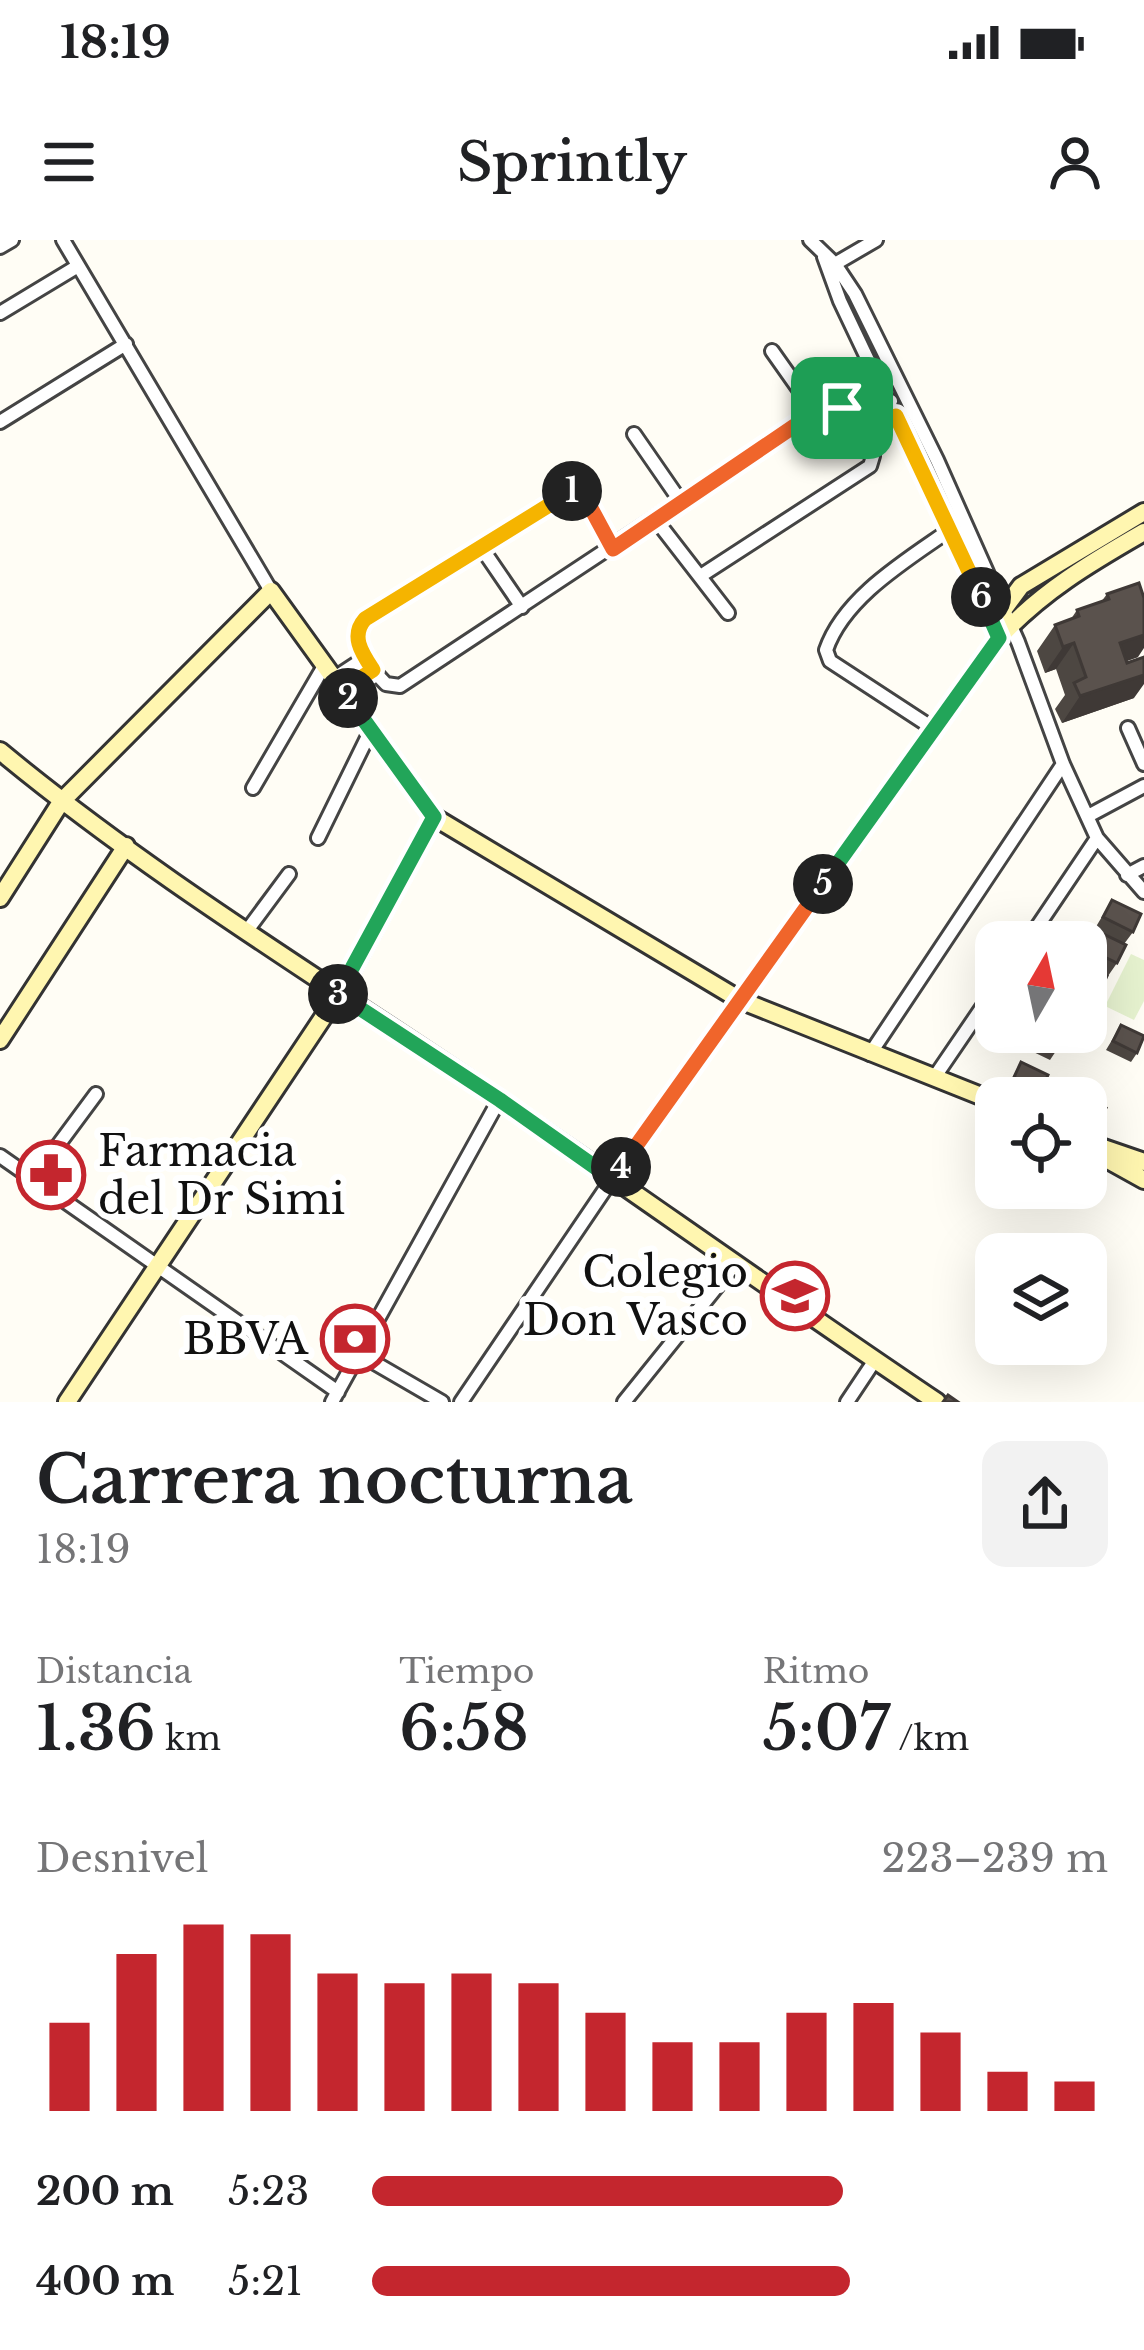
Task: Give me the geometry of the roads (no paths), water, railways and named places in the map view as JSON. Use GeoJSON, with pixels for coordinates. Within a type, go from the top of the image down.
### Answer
{"type":"FeatureCollection","features":[{"type":"Feature","properties":{"kind":"street"},"geometry":{"type":"LineString","coordinates":[[0,247],[12,240]]}},
{"type":"Feature","properties":{"kind":"street"},"geometry":{"type":"LineString","coordinates":[[63,240],[271,591],[434,817],[740,1000],[975,1094]]}},
{"type":"Feature","properties":{"kind":"street"},"geometry":{"type":"LineString","coordinates":[[810,240],[863,310],[951,529],[1008,629]]}},
{"type":"Feature","properties":{"kind":"street"},"geometry":{"type":"LineString","coordinates":[[829,263],[876,240]]}},
{"type":"Feature","properties":{"kind":"street"},"geometry":{"type":"LineString","coordinates":[[829,263],[889,402],[903,407],[937,460],[1097,838],[1144,892]]}},
{"type":"Feature","properties":{"kind":"street"},"geometry":{"type":"LineString","coordinates":[[0,314],[78,266]]}},
{"type":"Feature","properties":{"kind":"street"},"geometry":{"type":"LineString","coordinates":[[0,422],[125,344]]}},
{"type":"Feature","properties":{"kind":"street"},"geometry":{"type":"LineString","coordinates":[[772,352],[815,412]]}},
{"type":"Feature","properties":{"kind":"street"},"geometry":{"type":"LineString","coordinates":[[858,430],[889,402]]}},
{"type":"Feature","properties":{"kind":"street"},"geometry":{"type":"LineString","coordinates":[[613,549],[586,499],[578,491],[567,492],[365,619],[358,629],[358,644],[369,664],[394,688],[412,680],[613,549],[815,412],[838,405],[873,456],[866,470],[701,575]]}},
{"type":"Feature","properties":{"kind":"street"},"geometry":{"type":"LineString","coordinates":[[858,430],[903,407]]}},
{"type":"Feature","properties":{"kind":"street"},"geometry":{"type":"LineString","coordinates":[[634,434],[681,502]]}},
{"type":"Feature","properties":{"kind":"street"},"geometry":{"type":"LineString","coordinates":[[1008,629],[1031,578],[1144,512]]}},
{"type":"Feature","properties":{"kind":"street"},"geometry":{"type":"LineString","coordinates":[[656,520],[728,613]]}},
{"type":"Feature","properties":{"kind":"street"},"geometry":{"type":"LineString","coordinates":[[934,729],[830,662],[826,650],[838,622],[905,562],[951,529]]}},
{"type":"Feature","properties":{"kind":"street"},"geometry":{"type":"LineString","coordinates":[[461,1402],[612,1179],[1008,629],[1067,577],[1143,537]]}},
{"type":"Feature","properties":{"kind":"street"},"geometry":{"type":"LineString","coordinates":[[481,548],[522,607]]}},
{"type":"Feature","properties":{"kind":"street"},"geometry":{"type":"LineString","coordinates":[[0,898],[62,802],[271,591]]}},
{"type":"Feature","properties":{"kind":"street"},"geometry":{"type":"LineString","coordinates":[[253,788],[333,678],[369,664]]}},
{"type":"Feature","properties":{"kind":"street"},"geometry":{"type":"LineString","coordinates":[[1128,728],[1144,764]]}},
{"type":"Feature","properties":{"kind":"street"},"geometry":{"type":"LineString","coordinates":[[318,838],[371,730]]}},
{"type":"Feature","properties":{"kind":"street"},"geometry":{"type":"LineString","coordinates":[[0,751],[62,802],[246,932],[500,1100],[938,1402]]}},
{"type":"Feature","properties":{"kind":"street"},"geometry":{"type":"LineString","coordinates":[[870,1054],[1063,764]]}},
{"type":"Feature","properties":{"kind":"street"},"geometry":{"type":"LineString","coordinates":[[1088,816],[1144,786]]}},
{"type":"Feature","properties":{"kind":"street"},"geometry":{"type":"LineString","coordinates":[[67,1402],[338,995],[434,817]]}},
{"type":"Feature","properties":{"kind":"street"},"geometry":{"type":"LineString","coordinates":[[1041,921],[1097,838]]}},
{"type":"Feature","properties":{"kind":"street"},"geometry":{"type":"LineString","coordinates":[[0,1040],[126,846]]}},
{"type":"Feature","properties":{"kind":"street"},"geometry":{"type":"LineString","coordinates":[[1127,875],[1144,866]]}},
{"type":"Feature","properties":{"kind":"street"},"geometry":{"type":"LineString","coordinates":[[246,932],[289,874]]}},
{"type":"Feature","properties":{"kind":"street"},"geometry":{"type":"LineString","coordinates":[[934,1078],[975,1018]]}},
{"type":"Feature","properties":{"kind":"street"},"geometry":{"type":"LineString","coordinates":[[34,1179],[96,1094]]}},
{"type":"Feature","properties":{"kind":"street"},"geometry":{"type":"LineString","coordinates":[[0,1156],[335,1397],[500,1100]]}},
{"type":"Feature","properties":{"kind":"street"},"geometry":{"type":"LineString","coordinates":[[1107,1149],[1144,1162]]}},
{"type":"Feature","properties":{"kind":"street"},"geometry":{"type":"LineString","coordinates":[[1107,1159],[1144,1180]]}},
{"type":"Feature","properties":{"kind":"street"},"geometry":{"type":"LineString","coordinates":[[624,1402],[736,1263]]}},
{"type":"Feature","properties":{"kind":"street"},"geometry":{"type":"LineString","coordinates":[[361,1355],[442,1402]]}},
{"type":"Feature","properties":{"kind":"street"},"geometry":{"type":"LineString","coordinates":[[847,1402],[875,1360]]}},
{"type":"Feature","properties":{"kind":"place","name":"Farmacia del Dr Simi"},"geometry":{"type":"Point","coordinates":[51,1175]}},
{"type":"Feature","properties":{"kind":"place","name":"Colegio Don Vasco"},"geometry":{"type":"Point","coordinates":[795,1296]}},
{"type":"Feature","properties":{"kind":"place","name":"BBVA"},"geometry":{"type":"Point","coordinates":[355,1339]}}]}
